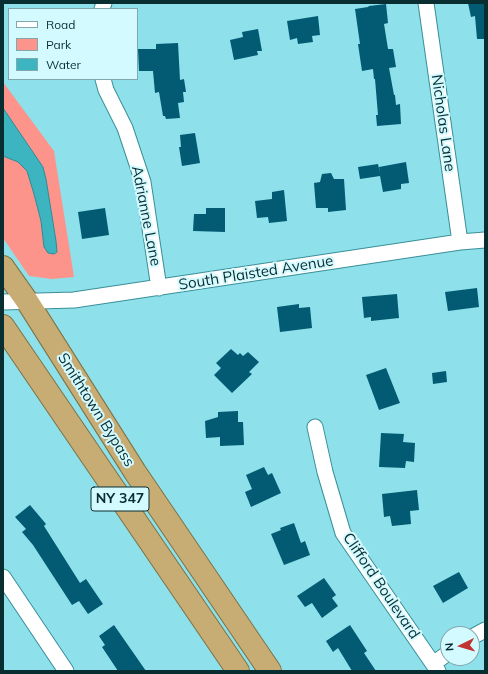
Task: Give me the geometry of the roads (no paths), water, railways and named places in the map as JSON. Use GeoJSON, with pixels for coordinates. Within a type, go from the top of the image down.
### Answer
{"type":"FeatureCollection","features":[{"type":"Feature","properties":{"kind":"highway","name":"Smithtown Bypass"},"geometry":{"type":"LineString","coordinates":[[3,267],[28,301],[135,472],[270,671]]}},
{"type":"Feature","properties":{"kind":"highway","name":"Smithtown Bypass"},"geometry":{"type":"LineString","coordinates":[[3,326],[238,671]]}},
{"type":"Feature","properties":{"kind":"street","name":"Nicholas Lane"},"geometry":{"type":"LineString","coordinates":[[426,3],[460,242]]}},
{"type":"Feature","properties":{"kind":"street","name":"Adrianne Lane"},"geometry":{"type":"LineString","coordinates":[[103,80],[106,90],[125,128],[142,182],[159,288]]}},
{"type":"Feature","properties":{"kind":"street","name":"South Plaisted Avenue"},"geometry":{"type":"LineString","coordinates":[[3,302],[74,300],[460,242],[485,240]]}},
{"type":"Feature","properties":{"kind":"street","name":"Clifford Boulevard"},"geometry":{"type":"LineString","coordinates":[[315,427],[325,472],[343,533],[435,667]]}},
{"type":"Feature","properties":{"kind":"street"},"geometry":{"type":"LineString","coordinates":[[3,577],[66,671]]}},
{"type":"Feature","properties":{"kind":"water"},"geometry":{"type":"Polygon","coordinates":[[[3,108],[43,167],[56,241],[57,252],[54,254],[48,253],[44,247],[41,221],[27,171],[18,162],[3,156],[3,108]]]}}]}
